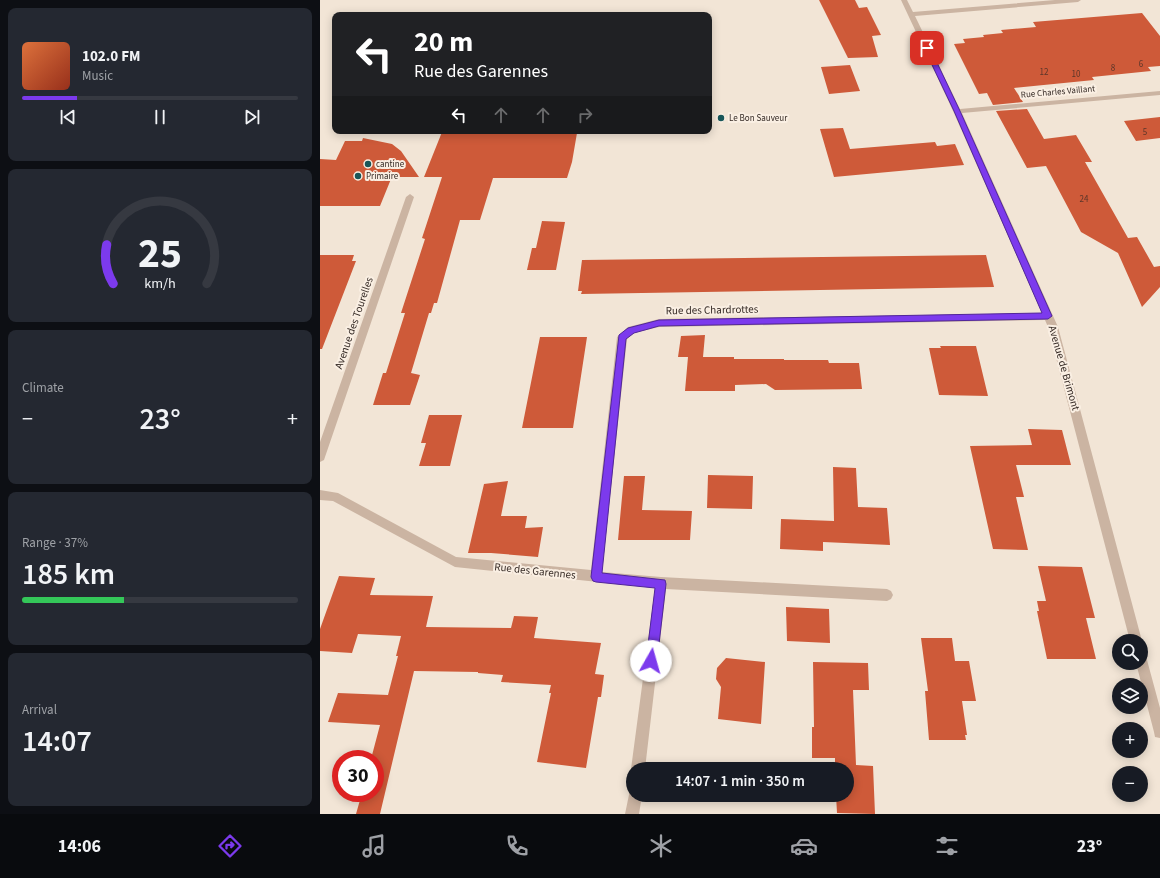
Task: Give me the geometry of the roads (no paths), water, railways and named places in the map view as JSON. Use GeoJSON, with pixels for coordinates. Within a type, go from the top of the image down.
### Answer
{"type":"FeatureCollection","features":[{"type":"Feature","properties":{"kind":"street","name":"Avenue de Brimont"},"geometry":{"type":"LineString","coordinates":[[904,0],[957,111],[1054,327],[1134,634]]}},
{"type":"Feature","properties":{"kind":"street"},"geometry":{"type":"LineString","coordinates":[[911,14],[1078,0]]}},
{"type":"Feature","properties":{"kind":"street","name":"Rue Charles Vaillant"},"geometry":{"type":"LineString","coordinates":[[957,111],[1160,93]]}},
{"type":"Feature","properties":{"kind":"street","name":"Avenue des Tourelles"},"geometry":{"type":"LineString","coordinates":[[320,457],[410,197]]}},
{"type":"Feature","properties":{"kind":"street","name":"Rue des Chardrottes"},"geometry":{"type":"LineString","coordinates":[[596,577],[622,337],[631,330],[659,323],[1048,316]]}},
{"type":"Feature","properties":{"kind":"street","name":"Rue des Garennes"},"geometry":{"type":"LineString","coordinates":[[320,495],[334,496],[455,562],[661,584],[887,595]]}},
{"type":"Feature","properties":{"kind":"street"},"geometry":{"type":"LineString","coordinates":[[639,762],[661,584]]}},
{"type":"Feature","properties":{"kind":"street"},"geometry":{"type":"LineString","coordinates":[[1144,670],[1160,732]]}},
{"type":"Feature","properties":{"kind":"street"},"geometry":{"type":"LineString","coordinates":[[632,814],[634,802]]}},
{"type":"Feature","properties":{"kind":"place","name":"Le Bon Sauveur"},"geometry":{"type":"Point","coordinates":[721,118]}},
{"type":"Feature","properties":{"kind":"place","name":"cantine"},"geometry":{"type":"Point","coordinates":[368,164]}},
{"type":"Feature","properties":{"kind":"place","name":"Primaire"},"geometry":{"type":"Point","coordinates":[358,176]}}]}
